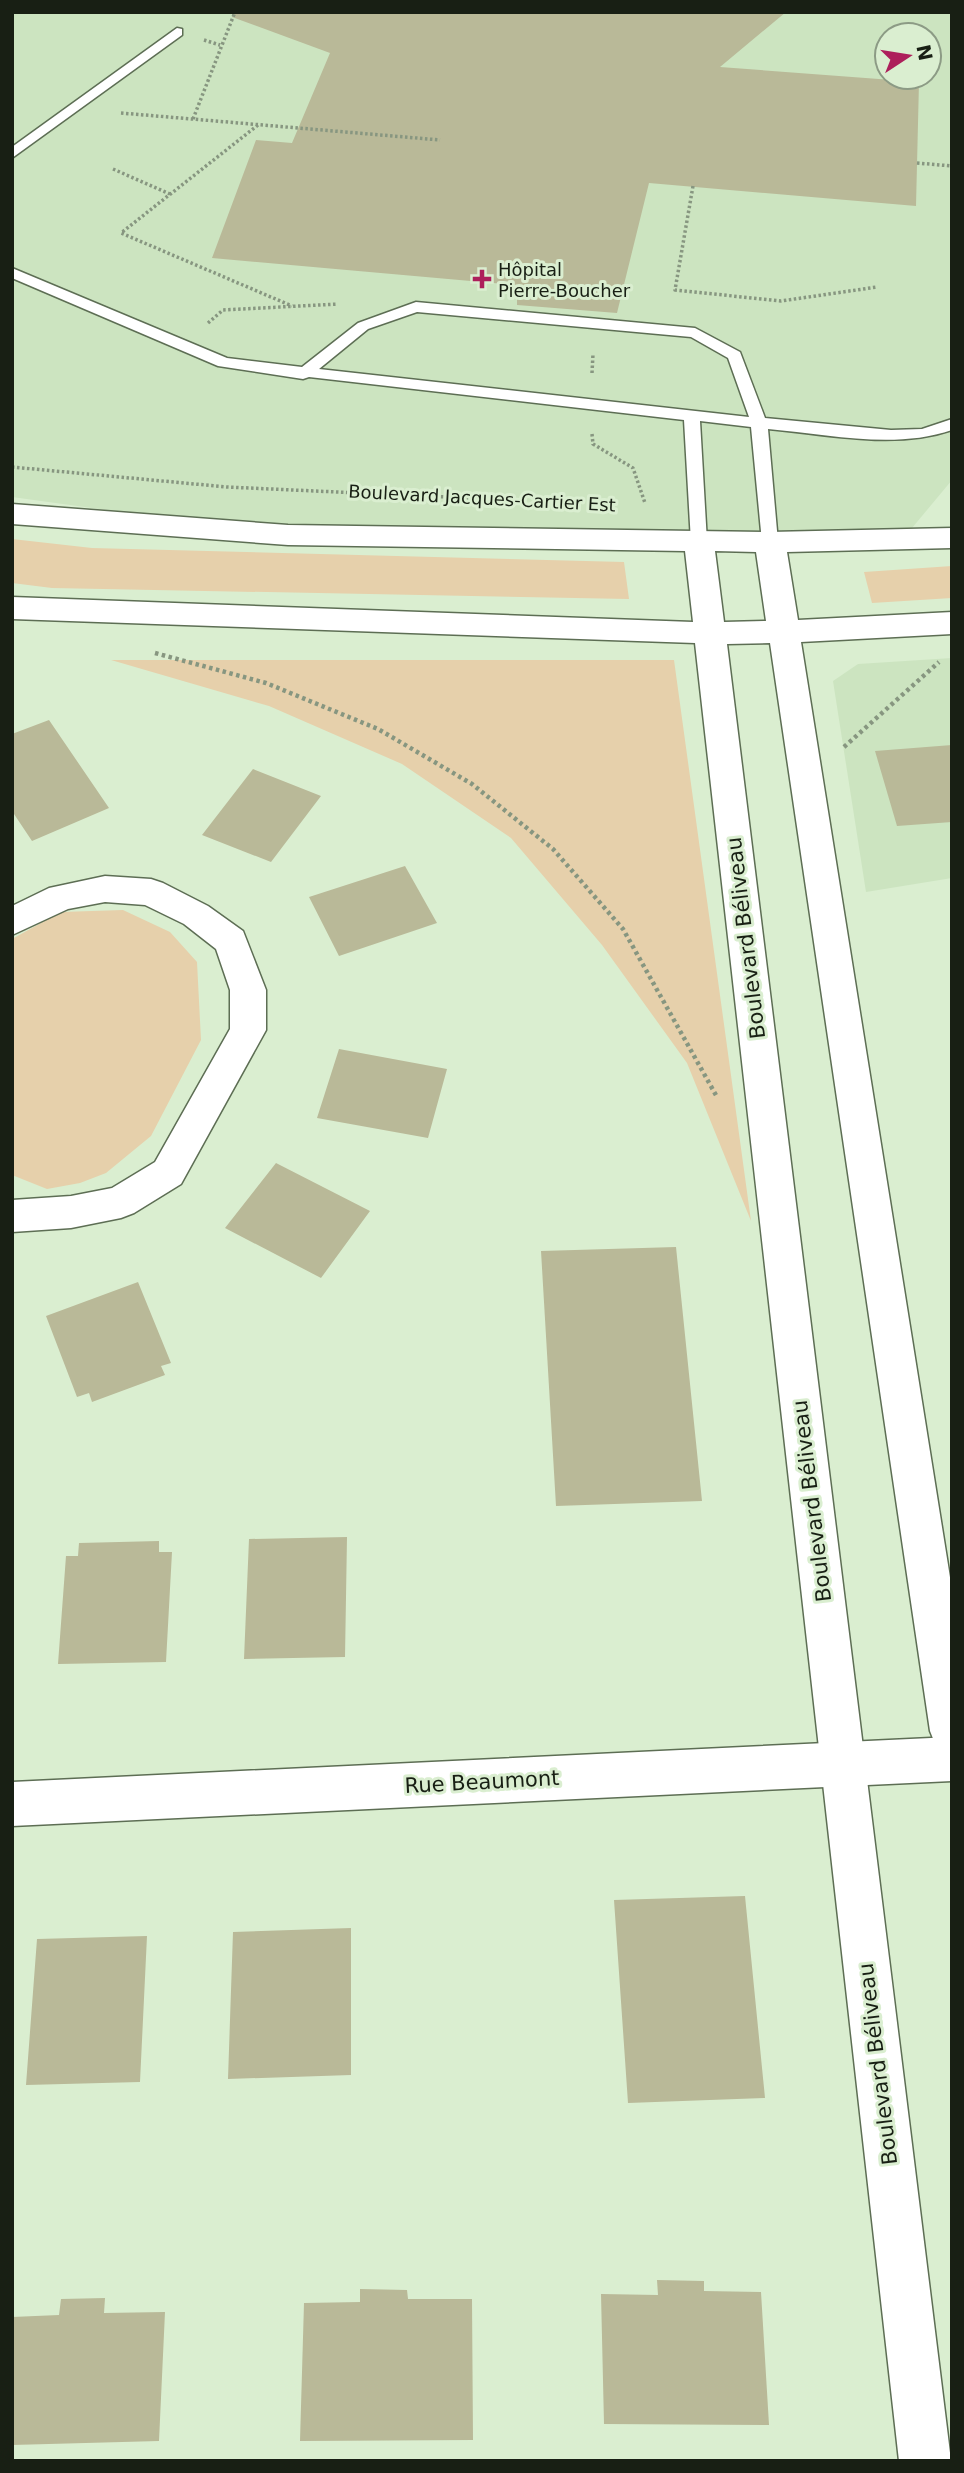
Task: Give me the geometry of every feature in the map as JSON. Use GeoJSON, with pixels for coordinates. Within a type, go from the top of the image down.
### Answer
{"type":"FeatureCollection","features":[{"type":"Feature","properties":{"kind":"street","name":"Boulevard Jacques-Cartier Est"},"geometry":{"type":"LineString","coordinates":[[12,514],[288,535],[699,542],[952,538]]}},
{"type":"Feature","properties":{"kind":"street","name":"Boulevard Béliveau"},"geometry":{"type":"LineString","coordinates":[[699,542],[925,2461]]}},
{"type":"Feature","properties":{"kind":"street"},"geometry":{"type":"LineString","coordinates":[[770,542],[952,1731]]}},
{"type":"Feature","properties":{"kind":"street"},"geometry":{"type":"LineString","coordinates":[[12,608],[710,633],[952,623]]}},
{"type":"Feature","properties":{"kind":"street"},"geometry":{"type":"LineString","coordinates":[[12,922],[61,897],[105,889],[151,892],[195,915],[231,941],[248,990],[248,1030],[168,1173],[121,1202],[71,1212],[12,1216]]}},
{"type":"Feature","properties":{"kind":"street","name":"Rue Beaumont"},"geometry":{"type":"LineString","coordinates":[[12,1804],[952,1759]]}},
{"type":"Feature","properties":{"kind":"lane"},"geometry":{"type":"LineString","coordinates":[[12,154],[177,32]]}},
{"type":"Feature","properties":{"kind":"lane"},"geometry":{"type":"LineString","coordinates":[[12,272],[224,363],[759,424],[891,435],[924,434],[952,425]]}},
{"type":"Feature","properties":{"kind":"lane"},"geometry":{"type":"LineString","coordinates":[[303,374],[363,326],[416,307],[695,333],[735,355],[759,424],[770,542]]}},
{"type":"Feature","properties":{"kind":"lane"},"geometry":{"type":"LineString","coordinates":[[692,416],[699,542]]}},
{"type":"Feature","properties":{"kind":"path"},"geometry":{"type":"LineString","coordinates":[[193,119],[235,12]]}},
{"type":"Feature","properties":{"kind":"path"},"geometry":{"type":"LineString","coordinates":[[73,109],[440,140]]}},
{"type":"Feature","properties":{"kind":"path"},"geometry":{"type":"LineString","coordinates":[[258,125],[121,233],[292,306]]}},
{"type":"Feature","properties":{"kind":"path"},"geometry":{"type":"LineString","coordinates":[[917,163],[952,166]]}},
{"type":"Feature","properties":{"kind":"path"},"geometry":{"type":"LineString","coordinates":[[113,169],[170,194]]}},
{"type":"Feature","properties":{"kind":"path"},"geometry":{"type":"LineString","coordinates":[[693,186],[675,290],[781,301],[877,287]]}},
{"type":"Feature","properties":{"kind":"path"},"geometry":{"type":"LineString","coordinates":[[223,310],[334,304],[416,307]]}},
{"type":"Feature","properties":{"kind":"path","name":"Boulevard Jacques-Cartier Est"},"geometry":{"type":"LineString","coordinates":[[12,467],[227,487],[470,498]]}},
{"type":"Feature","properties":{"kind":"path","name":"Boulevard Jacques-Cartier Est"},"geometry":{"type":"LineString","coordinates":[[633,505],[697,508]]}},
{"type":"Feature","properties":{"kind":"path"},"geometry":{"type":"LineString","coordinates":[[146,651],[266,683],[378,729],[472,784],[553,849],[623,929],[723,1107]]}},
{"type":"Feature","properties":{"kind":"path"},"geometry":{"type":"LineString","coordinates":[[807,780],[941,660]]}},
{"type":"Feature","properties":{"kind":"shaded area","name":"Hôpital Pierre-Boucher"},"geometry":{"type":"Polygon","coordinates":[[[12,12],[952,12],[952,480],[902,540],[288,535],[12,497],[12,12]]]}},
{"type":"Feature","properties":{"kind":"shaded area"},"geometry":{"type":"Polygon","coordinates":[[[12,539],[92,548],[624,562],[629,599],[52,588],[12,583],[12,539]]]}},
{"type":"Feature","properties":{"kind":"shaded area"},"geometry":{"type":"Polygon","coordinates":[[[952,566],[952,598],[872,603],[864,572],[952,566]]]}},
{"type":"Feature","properties":{"kind":"shaded area"},"geometry":{"type":"Polygon","coordinates":[[[952,658],[952,878],[866,892],[833,681],[858,664],[952,658]]]}},
{"type":"Feature","properties":{"kind":"shaded area"},"geometry":{"type":"Polygon","coordinates":[[[111,660],[674,660],[751,1221],[687,1063],[602,945],[511,838],[402,764],[269,706],[111,660]]]}},
{"type":"Feature","properties":{"kind":"shaded area"},"geometry":{"type":"Polygon","coordinates":[[[123,910],[170,932],[197,962],[201,1040],[151,1136],[106,1173],[80,1183],[47,1189],[12,1175],[12,939],[61,912],[123,910]]]}},
{"type":"Feature","properties":{"kind":"building"},"geometry":{"type":"Polygon","coordinates":[[[232,12],[786,12],[720,67],[873,79],[873,91],[919,91],[916,206],[649,183],[617,313],[517,305],[517,285],[212,258],[256,140],[292,143],[330,53],[232,17],[232,12]]]}},
{"type":"Feature","properties":{"kind":"building"},"geometry":{"type":"Polygon","coordinates":[[[49,720],[109,808],[32,841],[12,811],[12,734],[49,720]]]}},
{"type":"Feature","properties":{"kind":"building"},"geometry":{"type":"Polygon","coordinates":[[[952,745],[952,822],[897,826],[875,751],[952,745]]]}},
{"type":"Feature","properties":{"kind":"building"},"geometry":{"type":"Polygon","coordinates":[[[253,769],[321,796],[271,862],[202,835],[253,769]]]}},
{"type":"Feature","properties":{"kind":"building"},"geometry":{"type":"Polygon","coordinates":[[[405,866],[437,923],[339,956],[309,897],[405,866]]]}},
{"type":"Feature","properties":{"kind":"building"},"geometry":{"type":"Polygon","coordinates":[[[339,1049],[447,1069],[428,1138],[317,1118],[339,1049]]]}},
{"type":"Feature","properties":{"kind":"building"},"geometry":{"type":"Polygon","coordinates":[[[276,1163],[370,1211],[321,1278],[225,1228],[276,1163]]]}},
{"type":"Feature","properties":{"kind":"building"},"geometry":{"type":"Polygon","coordinates":[[[676,1247],[702,1501],[556,1506],[541,1251],[676,1247]]]}},
{"type":"Feature","properties":{"kind":"building"},"geometry":{"type":"Polygon","coordinates":[[[138,1282],[171,1363],[161,1366],[165,1375],[92,1402],[89,1393],[77,1397],[46,1316],[138,1282]]]}},
{"type":"Feature","properties":{"kind":"building"},"geometry":{"type":"Polygon","coordinates":[[[347,1537],[345,1657],[244,1659],[249,1539],[347,1537]]]}},
{"type":"Feature","properties":{"kind":"building"},"geometry":{"type":"Polygon","coordinates":[[[159,1541],[159,1552],[172,1552],[166,1662],[58,1664],[66,1556],[78,1556],[79,1543],[159,1541]]]}},
{"type":"Feature","properties":{"kind":"building"},"geometry":{"type":"Polygon","coordinates":[[[745,1896],[765,2098],[628,2103],[614,1900],[745,1896]]]}},
{"type":"Feature","properties":{"kind":"building"},"geometry":{"type":"Polygon","coordinates":[[[351,1928],[351,2075],[228,2079],[233,1932],[351,1928]]]}},
{"type":"Feature","properties":{"kind":"building"},"geometry":{"type":"Polygon","coordinates":[[[147,1936],[140,2082],[26,2085],[37,1939],[147,1936]]]}},
{"type":"Feature","properties":{"kind":"building"},"geometry":{"type":"Polygon","coordinates":[[[657,2280],[704,2281],[704,2291],[761,2292],[769,2425],[604,2424],[601,2294],[658,2295],[657,2280]]]}},
{"type":"Feature","properties":{"kind":"building"},"geometry":{"type":"Polygon","coordinates":[[[360,2289],[407,2290],[408,2299],[472,2299],[473,2440],[300,2441],[304,2303],[360,2302],[360,2289]]]}},
{"type":"Feature","properties":{"kind":"building"},"geometry":{"type":"Polygon","coordinates":[[[105,2298],[104,2313],[165,2312],[159,2441],[12,2445],[12,2317],[59,2315],[61,2299],[105,2298]]]}},
{"type":"Feature","properties":{"kind":"place","name":"Hôpital Pierre-Boucher"},"geometry":{"type":"Point","coordinates":[482,279]}}]}
